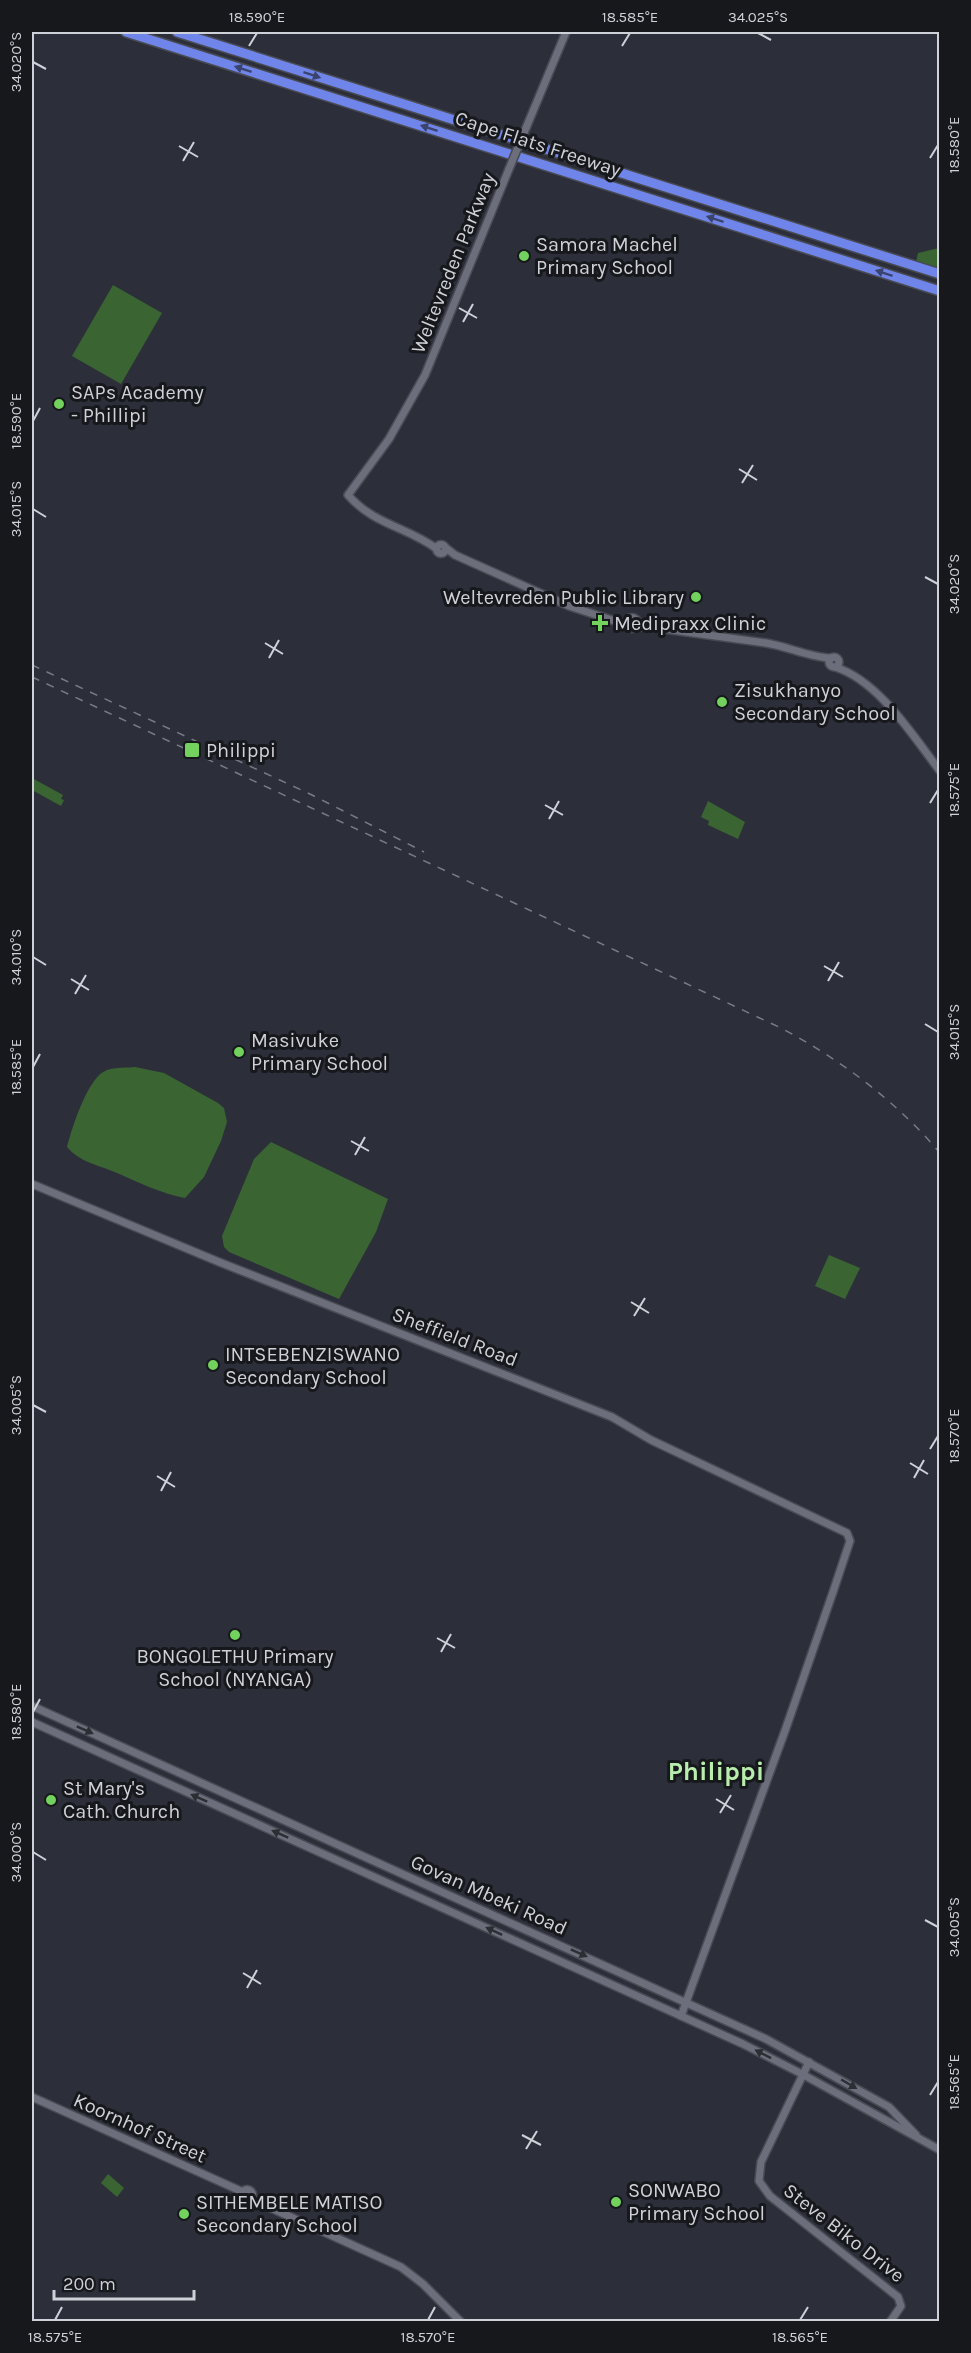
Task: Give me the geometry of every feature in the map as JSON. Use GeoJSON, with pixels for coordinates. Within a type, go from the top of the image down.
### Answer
{"type":"FeatureCollection","features":[{"type":"Feature","properties":{"kind":"highway","name":"Cape Flats Freeway"},"geometry":{"type":"LineString","coordinates":[[126,32],[939,291]]}},
{"type":"Feature","properties":{"kind":"highway","name":"Cape Flats Freeway"},"geometry":{"type":"LineString","coordinates":[[177,32],[939,274]]}},
{"type":"Feature","properties":{"kind":"street","name":"Weltevreden Parkway"},"geometry":{"type":"LineString","coordinates":[[566,32],[425,375],[389,439],[348,495],[360,508],[373,517],[569,606],[613,620],[650,627],[775,644],[834,662],[890,708],[939,771]]}},
{"type":"Feature","properties":{"kind":"street","name":"Sheffield Road"},"geometry":{"type":"LineString","coordinates":[[33,1184],[249,1274],[612,1417],[651,1440],[842,1529],[849,1537],[850,1541],[790,1717],[687,2002]]}},
{"type":"Feature","properties":{"kind":"street","name":"Govan Mbeki Road"},"geometry":{"type":"LineString","coordinates":[[32,1706],[687,2002],[809,2062],[890,2107],[918,2138]]}},
{"type":"Feature","properties":{"kind":"street","name":"Govan Mbeki Road"},"geometry":{"type":"LineString","coordinates":[[32,1722],[681,2016],[802,2074],[939,2150]]}},
{"type":"Feature","properties":{"kind":"street"},"geometry":{"type":"LineString","coordinates":[[681,2016],[687,2002]]}},
{"type":"Feature","properties":{"kind":"street"},"geometry":{"type":"LineString","coordinates":[[802,2074],[809,2062]]}},
{"type":"Feature","properties":{"kind":"street","name":"Steve Biko Drive"},"geometry":{"type":"LineString","coordinates":[[802,2074],[760,2166],[761,2185],[770,2196],[898,2296],[902,2306],[890,2322]]}},
{"type":"Feature","properties":{"kind":"street","name":"Koornhof Street"},"geometry":{"type":"LineString","coordinates":[[32,2097],[240,2192],[249,2191],[254,2199],[401,2268],[429,2289],[460,2322]]}},
{"type":"Feature","properties":{"kind":"green space"},"geometry":{"type":"Polygon","coordinates":[[[939,248],[939,269],[916,262],[918,253],[939,248]]]}},
{"type":"Feature","properties":{"kind":"green space"},"geometry":{"type":"Polygon","coordinates":[[[113,285],[162,313],[121,384],[72,356],[113,285]]]}},
{"type":"Feature","properties":{"kind":"green space"},"geometry":{"type":"Polygon","coordinates":[[[32,778],[63,795],[61,799],[64,800],[61,806],[32,790],[32,778]]]}},
{"type":"Feature","properties":{"kind":"green space"},"geometry":{"type":"Polygon","coordinates":[[[708,801],[745,822],[738,839],[708,825],[709,821],[701,817],[708,801]]]}},
{"type":"Feature","properties":{"kind":"green space"},"geometry":{"type":"Polygon","coordinates":[[[135,1067],[164,1073],[224,1108],[227,1122],[221,1141],[204,1177],[185,1198],[159,1191],[90,1163],[78,1157],[67,1147],[82,1104],[93,1082],[107,1070],[135,1067]]]}},
{"type":"Feature","properties":{"kind":"green space"},"geometry":{"type":"Polygon","coordinates":[[[271,1142],[388,1199],[376,1232],[339,1299],[229,1252],[224,1247],[222,1236],[254,1159],[271,1142]]]}},
{"type":"Feature","properties":{"kind":"green space"},"geometry":{"type":"Polygon","coordinates":[[[829,1255],[860,1268],[845,1299],[815,1286],[829,1255]]]}},
{"type":"Feature","properties":{"kind":"green space"},"geometry":{"type":"Polygon","coordinates":[[[108,2174],[124,2188],[117,2197],[101,2183],[108,2174]]]}},
{"type":"Feature","properties":{"kind":"railway"},"geometry":{"type":"LineString","coordinates":[[32,665],[312,795],[424,852]]}},
{"type":"Feature","properties":{"kind":"railway"},"geometry":{"type":"LineString","coordinates":[[32,677],[781,1028],[825,1054],[866,1083],[905,1116],[940,1153]]}},
{"type":"Feature","properties":{"kind":"place","name":"Samora Machel Primary School"},"geometry":{"type":"Point","coordinates":[524,256]}},
{"type":"Feature","properties":{"kind":"place","name":"SAPs Academy - Phillipi"},"geometry":{"type":"Point","coordinates":[59,404]}},
{"type":"Feature","properties":{"kind":"place","name":"Weltevreden Public Library"},"geometry":{"type":"Point","coordinates":[696,597]}},
{"type":"Feature","properties":{"kind":"place","name":"Medipraxx Clinic"},"geometry":{"type":"Point","coordinates":[600,623]}},
{"type":"Feature","properties":{"kind":"place","name":"Zisukhanyo Secondary School"},"geometry":{"type":"Point","coordinates":[722,702]}},
{"type":"Feature","properties":{"kind":"place","name":"Philippi"},"geometry":{"type":"Point","coordinates":[192,750]}},
{"type":"Feature","properties":{"kind":"place","name":"Masivuke Primary School"},"geometry":{"type":"Point","coordinates":[239,1052]}},
{"type":"Feature","properties":{"kind":"place","name":"INTSEBENZISWANO Secondary School"},"geometry":{"type":"Point","coordinates":[213,1365]}},
{"type":"Feature","properties":{"kind":"place","name":"BONGOLETHU Primary School (NYANGA)"},"geometry":{"type":"Point","coordinates":[235,1635]}},
{"type":"Feature","properties":{"kind":"place","name":"St Mary's Cath. Church"},"geometry":{"type":"Point","coordinates":[51,1800]}},
{"type":"Feature","properties":{"kind":"place","name":"SONWABO Primary School"},"geometry":{"type":"Point","coordinates":[616,2202]}},
{"type":"Feature","properties":{"kind":"place","name":"SITHEMBELE MATISO Secondary School"},"geometry":{"type":"Point","coordinates":[184,2214]}},
{"type":"Feature","properties":{"kind":"district","name":"Philippi"},"geometry":{"type":"Point","coordinates":[716,1771]}}]}
